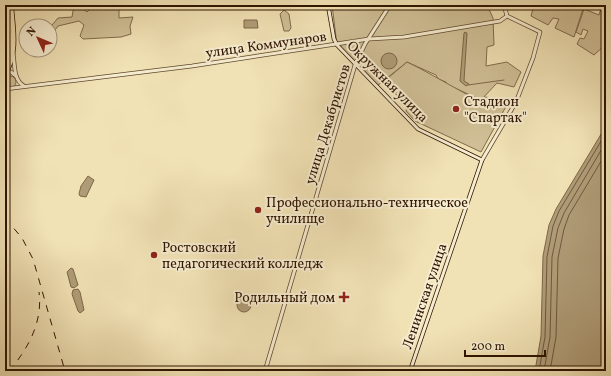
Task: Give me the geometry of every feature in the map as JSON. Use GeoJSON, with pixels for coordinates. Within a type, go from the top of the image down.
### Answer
{"type":"FeatureCollection","features":[{"type":"Feature","properties":{"kind":"highway"},"geometry":{"type":"LineString","coordinates":[[5,72],[13,52],[10,5]]}},
{"type":"Feature","properties":{"kind":"highway"},"geometry":{"type":"LineString","coordinates":[[5,72],[10,49],[10,5]]}},
{"type":"Feature","properties":{"kind":"street","name":"Окружная улица"},"geometry":{"type":"LineString","coordinates":[[328,5],[334,39],[337,45],[418,129],[482,160]]}},
{"type":"Feature","properties":{"kind":"street","name":"улица Декабристов"},"geometry":{"type":"LineString","coordinates":[[265,371],[356,65],[369,39],[390,5]]}},
{"type":"Feature","properties":{"kind":"street"},"geometry":{"type":"LineString","coordinates":[[504,5],[507,16]]}},
{"type":"Feature","properties":{"kind":"street","name":"улица Коммунаров"},"geometry":{"type":"LineString","coordinates":[[6,89],[177,68],[369,39],[404,37],[460,29],[500,21],[507,16]]}},
{"type":"Feature","properties":{"kind":"street","name":"Ленинская улица"},"geometry":{"type":"LineString","coordinates":[[410,371],[482,160],[516,102],[533,58],[540,32],[507,16]]}},
{"type":"Feature","properties":{"kind":"street"},"geometry":{"type":"LineString","coordinates":[[13,52],[17,78],[17,86],[13,88]]}},
{"type":"Feature","properties":{"kind":"street"},"geometry":{"type":"LineString","coordinates":[[5,72],[11,72],[21,84],[26,87]]}},
{"type":"Feature","properties":{"kind":"shaded area"},"geometry":{"type":"Polygon","coordinates":[[[74,5],[79,5],[87,12],[94,5],[104,5],[108,7],[119,6],[119,18],[133,17],[130,26],[131,34],[121,37],[83,39],[80,36],[84,25],[79,21],[58,26],[58,18],[72,17],[74,5]]]}},
{"type":"Feature","properties":{"kind":"shaded area"},"geometry":{"type":"Polygon","coordinates":[[[332,5],[487,5],[493,18],[494,45],[487,47],[486,66],[507,62],[521,72],[514,87],[497,83],[481,100],[446,84],[446,82],[438,79],[436,75],[407,62],[377,86],[337,45],[332,5]]]}},
{"type":"Feature","properties":{"kind":"shaded area"},"geometry":{"type":"Polygon","coordinates":[[[534,5],[577,5],[577,7],[583,9],[574,37],[555,28],[559,19],[553,18],[548,25],[531,16],[534,5]]]}},
{"type":"Feature","properties":{"kind":"shaded area"},"geometry":{"type":"Polygon","coordinates":[[[602,5],[606,5],[606,44],[594,55],[577,44],[580,38],[584,39],[588,31],[583,29],[581,35],[576,32],[584,9],[599,15],[602,5]]]}},
{"type":"Feature","properties":{"kind":"shaded area"},"geometry":{"type":"Polygon","coordinates":[[[284,10],[289,14],[291,28],[289,31],[284,31],[280,14],[284,10]]]}},
{"type":"Feature","properties":{"kind":"shaded area","name":"Стадион \"Спартак\""},"geometry":{"type":"Polygon","coordinates":[[[407,62],[482,102],[485,97],[509,101],[481,152],[415,121],[406,111],[407,106],[388,86],[388,78],[407,62]]]}},
{"type":"Feature","properties":{"kind":"shaded area"},"geometry":{"type":"Polygon","coordinates":[[[10,76],[14,78],[16,82],[14,86],[10,88],[6,86],[4,82],[6,78],[10,76]]]}},
{"type":"Feature","properties":{"kind":"water"},"geometry":{"type":"Polygon","coordinates":[[[244,20],[257,20],[258,28],[244,28],[244,20]]]}},
{"type":"Feature","properties":{"kind":"water"},"geometry":{"type":"Polygon","coordinates":[[[465,32],[467,33],[464,81],[469,84],[466,86],[460,81],[465,32]]]}},
{"type":"Feature","properties":{"kind":"water"},"geometry":{"type":"Polygon","coordinates":[[[389,53],[395,55],[397,61],[395,67],[389,69],[383,67],[381,61],[383,55],[389,53]]]}},
{"type":"Feature","properties":{"kind":"water"},"geometry":{"type":"Polygon","coordinates":[[[606,126],[606,371],[535,371],[541,336],[543,256],[549,225],[556,209],[606,126]]]}},
{"type":"Feature","properties":{"kind":"water"},"geometry":{"type":"Polygon","coordinates":[[[88,176],[94,180],[86,197],[80,196],[81,186],[88,176]]]}},
{"type":"Feature","properties":{"kind":"water"},"geometry":{"type":"Polygon","coordinates":[[[71,268],[73,269],[78,285],[74,288],[71,287],[67,272],[71,268]]]}},
{"type":"Feature","properties":{"kind":"water"},"geometry":{"type":"Polygon","coordinates":[[[78,289],[84,310],[80,313],[72,294],[73,290],[78,289]]]}},
{"type":"Feature","properties":{"kind":"water"},"geometry":{"type":"Polygon","coordinates":[[[244,298],[249,300],[251,305],[249,310],[244,312],[239,310],[237,305],[239,300],[244,298]]]}},
{"type":"Feature","properties":{"kind":"waterway"},"geometry":{"type":"LineString","coordinates":[[468,85],[504,80]]}},
{"type":"Feature","properties":{"kind":"railway"},"geometry":{"type":"LineString","coordinates":[[5,218],[22,238],[33,259],[65,371]]}},
{"type":"Feature","properties":{"kind":"railway"},"geometry":{"type":"LineString","coordinates":[[9,371],[22,354],[33,334],[39,314],[39,292]]}},
{"type":"Feature","properties":{"kind":"place","name":"Стадион \"Спартак\""},"geometry":{"type":"Point","coordinates":[456,109]}},
{"type":"Feature","properties":{"kind":"place","name":"Профессионально-техническое училище"},"geometry":{"type":"Point","coordinates":[258,210]}},
{"type":"Feature","properties":{"kind":"place","name":"Ростовский педагогический колледж"},"geometry":{"type":"Point","coordinates":[154,255]}},
{"type":"Feature","properties":{"kind":"place","name":"Родильный дом"},"geometry":{"type":"Point","coordinates":[344,297]}}]}
